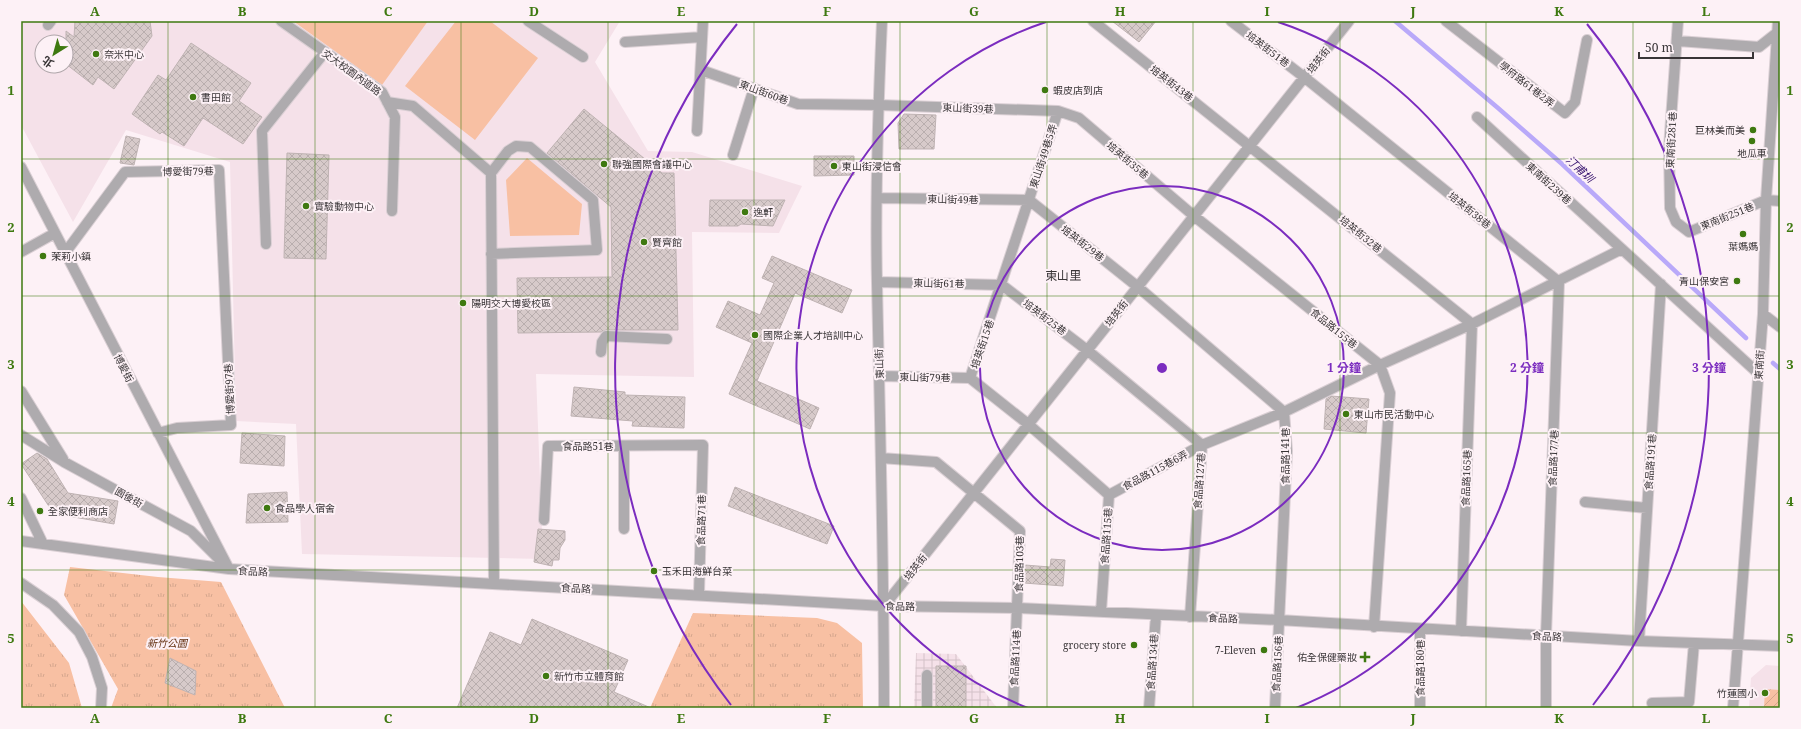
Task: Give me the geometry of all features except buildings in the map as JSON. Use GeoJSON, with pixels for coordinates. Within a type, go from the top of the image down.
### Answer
{"type":"FeatureCollection","features":[{"type":"Feature","properties":{"kind":"street","name":"交大校園內道路"},"geometry":{"type":"LineString","coordinates":[[282,21],[382,92],[395,117],[392,211]]}},
{"type":"Feature","properties":{"kind":"street"},"geometry":{"type":"LineString","coordinates":[[528,21],[583,57]]}},
{"type":"Feature","properties":{"kind":"street"},"geometry":{"type":"LineString","coordinates":[[697,131],[703,21]]}},
{"type":"Feature","properties":{"kind":"street","name":"東山街"},"geometry":{"type":"LineString","coordinates":[[882,21],[878,105],[877,282],[884,606],[884,708]]}},
{"type":"Feature","properties":{"kind":"street","name":"培英街43巷"},"geometry":{"type":"LineString","coordinates":[[1093,21],[1250,145]]}},
{"type":"Feature","properties":{"kind":"street","name":"培英街51巷"},"geometry":{"type":"LineString","coordinates":[[1231,21],[1304,77]]}},
{"type":"Feature","properties":{"kind":"street","name":"培英街"},"geometry":{"type":"LineString","coordinates":[[884,606],[1349,21]]}},
{"type":"Feature","properties":{"kind":"street","name":"學府路61巷2弄"},"geometry":{"type":"LineString","coordinates":[[1446,21],[1565,114],[1575,102],[1587,40]]}},
{"type":"Feature","properties":{"kind":"street","name":"東南街281巷"},"geometry":{"type":"LineString","coordinates":[[1678,21],[1678,41],[1669,148],[1670,208],[1676,222],[1689,232]]}},
{"type":"Feature","properties":{"kind":"street","name":"東南街"},"geometry":{"type":"LineString","coordinates":[[1733,708],[1763,314],[1766,200],[1779,32],[1778,21]]}},
{"type":"Feature","properties":{"kind":"street"},"geometry":{"type":"LineString","coordinates":[[1678,41],[1759,47],[1779,32]]}},
{"type":"Feature","properties":{"kind":"street"},"geometry":{"type":"LineString","coordinates":[[625,42],[702,38]]}},
{"type":"Feature","properties":{"kind":"street"},"geometry":{"type":"LineString","coordinates":[[266,244],[262,132],[325,52]]}},
{"type":"Feature","properties":{"kind":"street","name":"東山街60巷"},"geometry":{"type":"LineString","coordinates":[[701,70],[798,104],[878,105]]}},
{"type":"Feature","properties":{"kind":"street","name":"培英街38巷"},"geometry":{"type":"LineString","coordinates":[[1304,77],[1560,282]]}},
{"type":"Feature","properties":{"kind":"street"},"geometry":{"type":"LineString","coordinates":[[733,155],[754,88]]}},
{"type":"Feature","properties":{"kind":"street"},"geometry":{"type":"LineString","coordinates":[[387,102],[413,106],[491,173]]}},
{"type":"Feature","properties":{"kind":"street","name":"東山街39巷"},"geometry":{"type":"LineString","coordinates":[[878,105],[1058,111]]}},
{"type":"Feature","properties":{"kind":"street","name":"東山街49巷5弄"},"geometry":{"type":"LineString","coordinates":[[1002,285],[1058,111]]}},
{"type":"Feature","properties":{"kind":"street","name":"培英街35巷"},"geometry":{"type":"LineString","coordinates":[[1058,111],[1079,118],[1194,216]]}},
{"type":"Feature","properties":{"kind":"street","name":"東南街239巷"},"geometry":{"type":"LineString","coordinates":[[1477,117],[1759,374]]}},
{"type":"Feature","properties":{"kind":"street","name":"培英街32巷"},"geometry":{"type":"LineString","coordinates":[[1250,145],[1472,324]]}},
{"type":"Feature","properties":{"kind":"street"},"geometry":{"type":"LineString","coordinates":[[491,254],[597,250],[593,200],[530,147],[516,146],[508,151],[491,173],[491,254],[494,584]]}},
{"type":"Feature","properties":{"kind":"street","name":"博愛街"},"geometry":{"type":"LineString","coordinates":[[21,167],[229,569]]}},
{"type":"Feature","properties":{"kind":"street","name":"博愛街79巷"},"geometry":{"type":"LineString","coordinates":[[65,253],[125,172],[219,170],[224,303]]}},
{"type":"Feature","properties":{"kind":"street","name":"東山街49巷"},"geometry":{"type":"LineString","coordinates":[[877,198],[1029,200]]}},
{"type":"Feature","properties":{"kind":"street","name":"培英街29巷"},"geometry":{"type":"LineString","coordinates":[[1029,200],[1138,287]]}},
{"type":"Feature","properties":{"kind":"street"},"geometry":{"type":"LineString","coordinates":[[1766,200],[1780,201]]}},
{"type":"Feature","properties":{"kind":"street","name":"東南街251巷"},"geometry":{"type":"LineString","coordinates":[[1689,232],[1766,200]]}},
{"type":"Feature","properties":{"kind":"street","name":"食品路155巷"},"geometry":{"type":"LineString","coordinates":[[1194,216],[1380,365]]}},
{"type":"Feature","properties":{"kind":"street"},"geometry":{"type":"LineString","coordinates":[[21,252],[55,233]]}},
{"type":"Feature","properties":{"kind":"street"},"geometry":{"type":"LineString","coordinates":[[1472,324],[1560,282],[1622,249]]}},
{"type":"Feature","properties":{"kind":"street","name":"東山街61巷"},"geometry":{"type":"LineString","coordinates":[[877,282],[1002,285]]}},
{"type":"Feature","properties":{"kind":"street","name":"食品路177巷"},"geometry":{"type":"LineString","coordinates":[[1546,708],[1546,635],[1560,282]]}},
{"type":"Feature","properties":{"kind":"street","name":"食品路191巷"},"geometry":{"type":"LineString","coordinates":[[1639,641],[1661,284]]}},
{"type":"Feature","properties":{"kind":"street","name":"培英街25巷"},"geometry":{"type":"LineString","coordinates":[[1002,285],[1087,350]]}},
{"type":"Feature","properties":{"kind":"street","name":"培英街15巷"},"geometry":{"type":"LineString","coordinates":[[1002,285],[970,378],[1028,424]]}},
{"type":"Feature","properties":{"kind":"street"},"geometry":{"type":"LineString","coordinates":[[1138,287],[1284,412]]}},
{"type":"Feature","properties":{"kind":"street","name":"博愛街97巷"},"geometry":{"type":"LineString","coordinates":[[158,433],[177,428],[231,426],[224,303]]}},
{"type":"Feature","properties":{"kind":"street"},"geometry":{"type":"LineString","coordinates":[[1763,314],[1780,327]]}},
{"type":"Feature","properties":{"kind":"street","name":"食品路115巷6弄"},"geometry":{"type":"LineString","coordinates":[[1109,495],[1202,446],[1284,412],[1380,365],[1472,324]]}},
{"type":"Feature","properties":{"kind":"street","name":"食品路165巷"},"geometry":{"type":"LineString","coordinates":[[1461,631],[1472,324]]}},
{"type":"Feature","properties":{"kind":"street"},"geometry":{"type":"LineString","coordinates":[[601,352],[602,342],[606,336],[667,339]]}},
{"type":"Feature","properties":{"kind":"street","name":"食品路127巷"},"geometry":{"type":"LineString","coordinates":[[1087,350],[1202,446],[1190,617]]}},
{"type":"Feature","properties":{"kind":"street"},"geometry":{"type":"LineString","coordinates":[[1374,627],[1390,393],[1380,365]]}},
{"type":"Feature","properties":{"kind":"street","name":"東山街79巷"},"geometry":{"type":"LineString","coordinates":[[880,376],[970,378]]}},
{"type":"Feature","properties":{"kind":"street"},"geometry":{"type":"LineString","coordinates":[[21,391],[64,462]]}},
{"type":"Feature","properties":{"kind":"street","name":"食品路141巷"},"geometry":{"type":"LineString","coordinates":[[1279,620],[1287,451],[1284,412]]}},
{"type":"Feature","properties":{"kind":"street","name":"食品路115巷"},"geometry":{"type":"LineString","coordinates":[[1028,424],[1109,495],[1101,612]]}},
{"type":"Feature","properties":{"kind":"street","name":"園後街"},"geometry":{"type":"LineString","coordinates":[[21,435],[64,462],[191,531],[229,569]]}},
{"type":"Feature","properties":{"kind":"street","name":"食品路51巷"},"geometry":{"type":"LineString","coordinates":[[544,520],[548,446],[703,445]]}},
{"type":"Feature","properties":{"kind":"street","name":"食品路71巷"},"geometry":{"type":"LineString","coordinates":[[699,594],[703,445]]}},
{"type":"Feature","properties":{"kind":"street"},"geometry":{"type":"LineString","coordinates":[[624,446],[624,529]]}},
{"type":"Feature","properties":{"kind":"street"},"geometry":{"type":"LineString","coordinates":[[881,458],[936,462],[974,493]]}},
{"type":"Feature","properties":{"kind":"street","name":"食品路103巷"},"geometry":{"type":"LineString","coordinates":[[974,493],[1020,531],[1018,608]]}},
{"type":"Feature","properties":{"kind":"street"},"geometry":{"type":"LineString","coordinates":[[21,498],[43,544]]}},
{"type":"Feature","properties":{"kind":"street"},"geometry":{"type":"LineString","coordinates":[[1585,502],[1647,508]]}},
{"type":"Feature","properties":{"kind":"street","name":"食品路"},"geometry":{"type":"LineString","coordinates":[[21,541],[229,569],[699,594],[884,606],[1018,608],[1156,616],[1279,620],[1374,627],[1639,641],[1780,646]]}},
{"type":"Feature","properties":{"kind":"street"},"geometry":{"type":"LineString","coordinates":[[21,583],[53,605],[79,632],[92,657],[102,688],[101,708]]}},
{"type":"Feature","properties":{"kind":"street","name":"食品路114巷"},"geometry":{"type":"LineString","coordinates":[[1013,708],[1018,608]]}},
{"type":"Feature","properties":{"kind":"street","name":"食品路134巷"},"geometry":{"type":"LineString","coordinates":[[1149,708],[1156,616]]}},
{"type":"Feature","properties":{"kind":"street","name":"食品路156巷"},"geometry":{"type":"LineString","coordinates":[[1275,708],[1279,620]]}},
{"type":"Feature","properties":{"kind":"street","name":"食品路180巷"},"geometry":{"type":"LineString","coordinates":[[1420,629],[1420,708]]}},
{"type":"Feature","properties":{"kind":"street"},"geometry":{"type":"LineString","coordinates":[[1652,703],[1689,702],[1694,643]]}},
{"type":"Feature","properties":{"kind":"street"},"geometry":{"type":"LineString","coordinates":[[927,675],[927,708]]}},
{"type":"Feature","properties":{"kind":"shaded area","name":"陽明交大博愛校區"},"geometry":{"type":"Polygon","coordinates":[[[21,21],[620,21],[595,62],[648,151],[692,152],[802,186],[779,233],[692,232],[694,377],[536,374],[543,559],[302,554],[296,424],[236,421],[230,162],[126,130],[73,222],[21,125],[21,21]]]}},
{"type":"Feature","properties":{"kind":"shaded area"},"geometry":{"type":"Polygon","coordinates":[[[916,653],[956,654],[997,708],[914,708],[916,653]]]}},
{"type":"Feature","properties":{"kind":"shaded area","name":"竹蓮國小"},"geometry":{"type":"Polygon","coordinates":[[[1766,665],[1780,666],[1780,708],[1749,708],[1751,678],[1766,665]]]}},
{"type":"Feature","properties":{"kind":"green space"},"geometry":{"type":"Polygon","coordinates":[[[293,21],[428,21],[382,85],[293,21]]]}},
{"type":"Feature","properties":{"kind":"green space"},"geometry":{"type":"Polygon","coordinates":[[[456,21],[490,21],[538,58],[475,140],[405,86],[456,21]]]}},
{"type":"Feature","properties":{"kind":"green space"},"geometry":{"type":"Polygon","coordinates":[[[527,158],[582,204],[579,235],[510,236],[506,180],[527,158]]]}},
{"type":"Feature","properties":{"kind":"green space","name":"新竹公園"},"geometry":{"type":"Polygon","coordinates":[[[70,567],[158,577],[221,582],[285,708],[111,708],[118,689],[64,595],[70,567]]]}},
{"type":"Feature","properties":{"kind":"green space"},"geometry":{"type":"Polygon","coordinates":[[[21,601],[69,663],[82,708],[21,708],[21,601]]]}},
{"type":"Feature","properties":{"kind":"green space"},"geometry":{"type":"Polygon","coordinates":[[[693,613],[817,618],[837,623],[862,643],[863,708],[650,708],[693,613]]]}},
{"type":"Feature","properties":{"kind":"green space"},"geometry":{"type":"Polygon","coordinates":[[[1765,689],[1780,690],[1780,708],[1764,708],[1765,689]]]}},
{"type":"Feature","properties":{"kind":"waterway","name":"汀甫圳"},"geometry":{"type":"LineString","coordinates":[[1395,21],[1562,164],[1746,338]]}},
{"type":"Feature","properties":{"kind":"waterway","name":"汀甫圳"},"geometry":{"type":"LineString","coordinates":[[1773,363],[1780,369]]}},
{"type":"Feature","properties":{"kind":"place","name":"奈米中心"},"geometry":{"type":"Point","coordinates":[96,54]}},
{"type":"Feature","properties":{"kind":"place","name":"蝦皮店到店"},"geometry":{"type":"Point","coordinates":[1045,90]}},
{"type":"Feature","properties":{"kind":"place","name":"書田館"},"geometry":{"type":"Point","coordinates":[193,97]}},
{"type":"Feature","properties":{"kind":"place","name":"巨林美而美"},"geometry":{"type":"Point","coordinates":[1753,130]}},
{"type":"Feature","properties":{"kind":"place","name":"地瓜車"},"geometry":{"type":"Point","coordinates":[1752,141]}},
{"type":"Feature","properties":{"kind":"place","name":"聯強國際會議中心"},"geometry":{"type":"Point","coordinates":[604,164]}},
{"type":"Feature","properties":{"kind":"place","name":"東山街浸信會"},"geometry":{"type":"Point","coordinates":[834,166]}},
{"type":"Feature","properties":{"kind":"place","name":"實驗動物中心"},"geometry":{"type":"Point","coordinates":[306,206]}},
{"type":"Feature","properties":{"kind":"place","name":"逸軒"},"geometry":{"type":"Point","coordinates":[745,212]}},
{"type":"Feature","properties":{"kind":"place","name":"葉媽媽"},"geometry":{"type":"Point","coordinates":[1743,234]}},
{"type":"Feature","properties":{"kind":"place","name":"賢齊館"},"geometry":{"type":"Point","coordinates":[644,242]}},
{"type":"Feature","properties":{"kind":"place","name":"茉莉小鎮"},"geometry":{"type":"Point","coordinates":[43,256]}},
{"type":"Feature","properties":{"kind":"place","name":"青山保安宮"},"geometry":{"type":"Point","coordinates":[1737,281]}},
{"type":"Feature","properties":{"kind":"place","name":"陽明交大博愛校區"},"geometry":{"type":"Point","coordinates":[463,303]}},
{"type":"Feature","properties":{"kind":"place","name":"國際企業人才培訓中心"},"geometry":{"type":"Point","coordinates":[755,335]}},
{"type":"Feature","properties":{"kind":"place","name":"東山市民活動中心"},"geometry":{"type":"Point","coordinates":[1346,414]}},
{"type":"Feature","properties":{"kind":"place","name":"食品學人宿舍"},"geometry":{"type":"Point","coordinates":[267,508]}},
{"type":"Feature","properties":{"kind":"place","name":"全家便利商店"},"geometry":{"type":"Point","coordinates":[40,511]}},
{"type":"Feature","properties":{"kind":"place","name":"玉禾田海鮮台菜"},"geometry":{"type":"Point","coordinates":[654,571]}},
{"type":"Feature","properties":{"kind":"place","name":"grocery store"},"geometry":{"type":"Point","coordinates":[1134,645]}},
{"type":"Feature","properties":{"kind":"place","name":"7-Eleven"},"geometry":{"type":"Point","coordinates":[1264,650]}},
{"type":"Feature","properties":{"kind":"place","name":"佑全保健藥妝"},"geometry":{"type":"Point","coordinates":[1365,657]}},
{"type":"Feature","properties":{"kind":"place","name":"新竹市立體育館"},"geometry":{"type":"Point","coordinates":[546,676]}},
{"type":"Feature","properties":{"kind":"place","name":"竹蓮國小"},"geometry":{"type":"Point","coordinates":[1765,693]}},
{"type":"Feature","properties":{"kind":"district","name":"東山里"},"geometry":{"type":"Point","coordinates":[1063,276]}}]}
